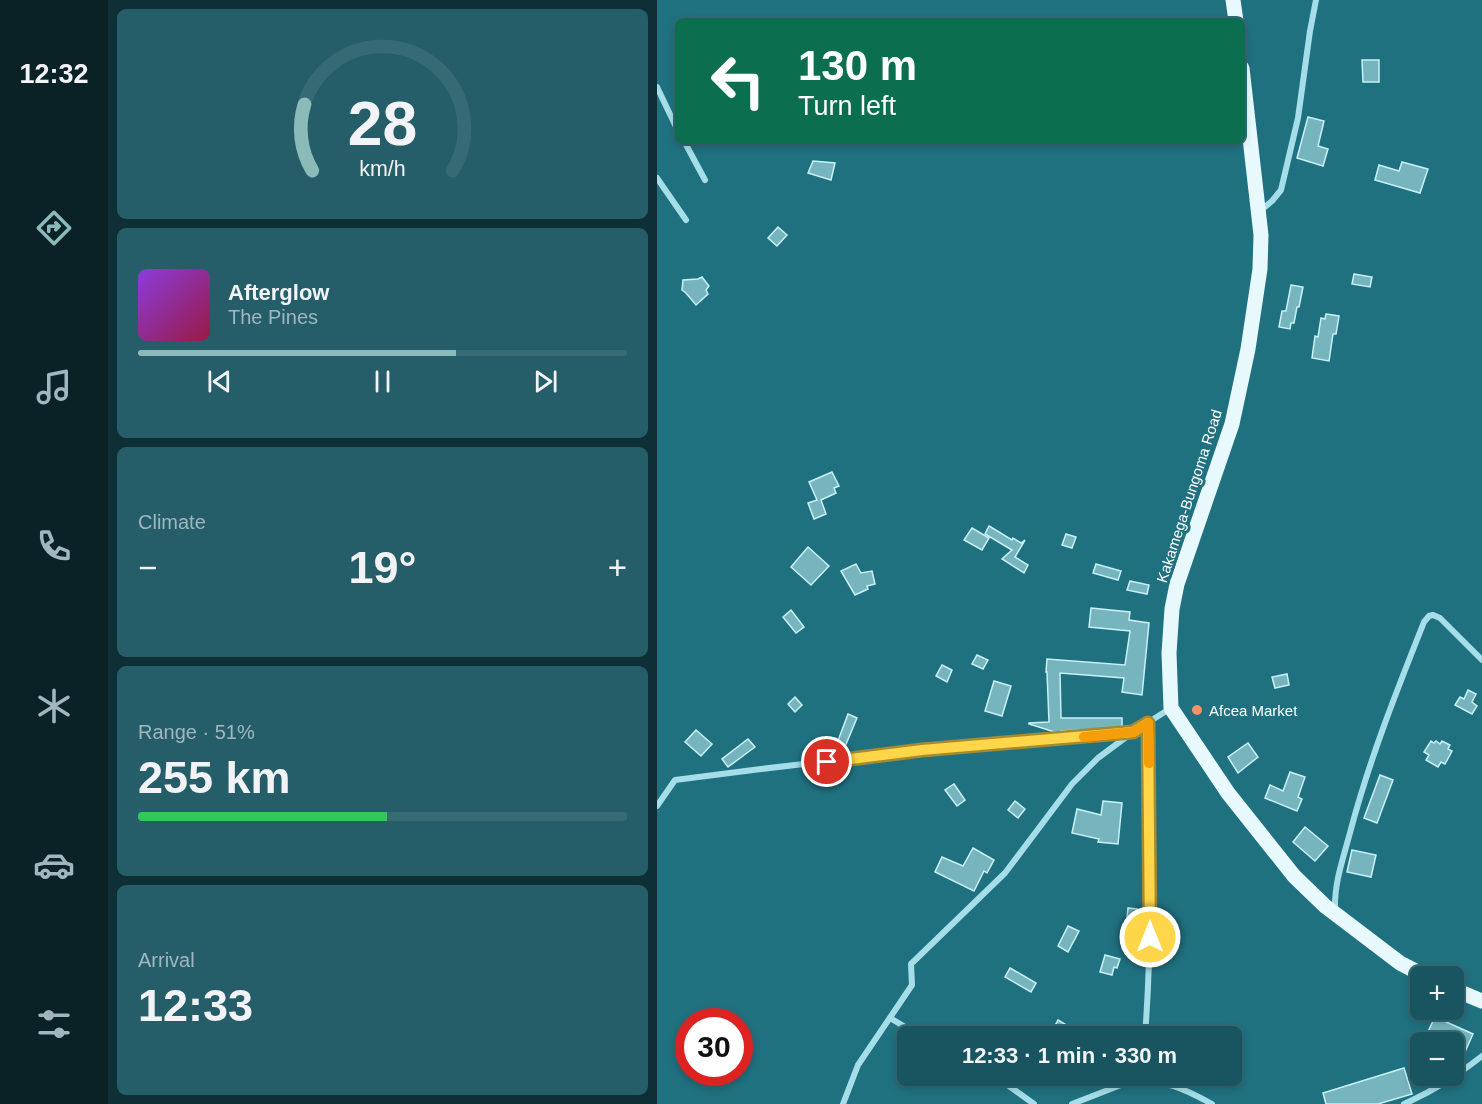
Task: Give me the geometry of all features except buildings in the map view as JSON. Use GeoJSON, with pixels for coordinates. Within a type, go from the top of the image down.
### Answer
{"type":"FeatureCollection","features":[{"type":"Feature","properties":{"kind":"main road"},"geometry":{"type":"LineString","coordinates":[[1233,0],[1236,18]]}},
{"type":"Feature","properties":{"kind":"main road","name":"Kakamega-Bungoma Road"},"geometry":{"type":"LineString","coordinates":[[1171,708],[1169,653],[1172,609],[1177,584],[1240,395],[1260,269],[1261,235],[1245,94]]}},
{"type":"Feature","properties":{"kind":"main road"},"geometry":{"type":"LineString","coordinates":[[1171,708],[1228,792],[1294,876],[1335,914],[1410,968]]}},
{"type":"Feature","properties":{"kind":"main road"},"geometry":{"type":"LineString","coordinates":[[1464,993],[1482,1000]]}},
{"type":"Feature","properties":{"kind":"street"},"geometry":{"type":"LineString","coordinates":[[1259,213],[1281,190],[1298,118],[1316,0]]}},
{"type":"Feature","properties":{"kind":"street"},"geometry":{"type":"LineString","coordinates":[[657,87],[675,125]]}},
{"type":"Feature","properties":{"kind":"street"},"geometry":{"type":"LineString","coordinates":[[686,144],[705,180]]}},
{"type":"Feature","properties":{"kind":"street"},"geometry":{"type":"LineString","coordinates":[[657,178],[686,220]]}},
{"type":"Feature","properties":{"kind":"street"},"geometry":{"type":"LineString","coordinates":[[1335,914],[1335,893],[1357,807],[1397,688],[1424,622],[1433,615],[1440,618],[1482,660]]}},
{"type":"Feature","properties":{"kind":"street"},"geometry":{"type":"LineString","coordinates":[[843,1104],[858,1065],[912,985],[911,964],[1005,873],[1072,784],[1098,758],[1171,708]]}},
{"type":"Feature","properties":{"kind":"street"},"geometry":{"type":"LineString","coordinates":[[1146,1026],[1150,982],[1148,723]]}},
{"type":"Feature","properties":{"kind":"street"},"geometry":{"type":"LineString","coordinates":[[657,806],[675,780],[922,750],[1133,732]]}},
{"type":"Feature","properties":{"kind":"street"},"geometry":{"type":"LineString","coordinates":[[890,1018],[903,1026]]}},
{"type":"Feature","properties":{"kind":"street"},"geometry":{"type":"LineString","coordinates":[[1404,1104],[1429,1093],[1482,1056]]}},
{"type":"Feature","properties":{"kind":"street"},"geometry":{"type":"LineString","coordinates":[[1009,1086],[1034,1104]]}},
{"type":"Feature","properties":{"kind":"street"},"geometry":{"type":"LineString","coordinates":[[1072,1104],[1118,1086]]}},
{"type":"Feature","properties":{"kind":"street"},"geometry":{"type":"LineString","coordinates":[[1175,1086],[1212,1104]]}},
{"type":"Feature","properties":{"kind":"slow traffic"},"geometry":{"type":"LineString","coordinates":[[1084,737],[1133,732],[1148,723],[1149,763]]}},
{"type":"Feature","properties":{"kind":"place","name":"Afcea Market"},"geometry":{"type":"Point","coordinates":[1197,710]}},
{"type":"Feature","properties":{"kind":"route"},"geometry":{"type":"LineString","coordinates":[[827,762],[922,750],[1133,732],[1148,723],[1150,937]]}}]}
